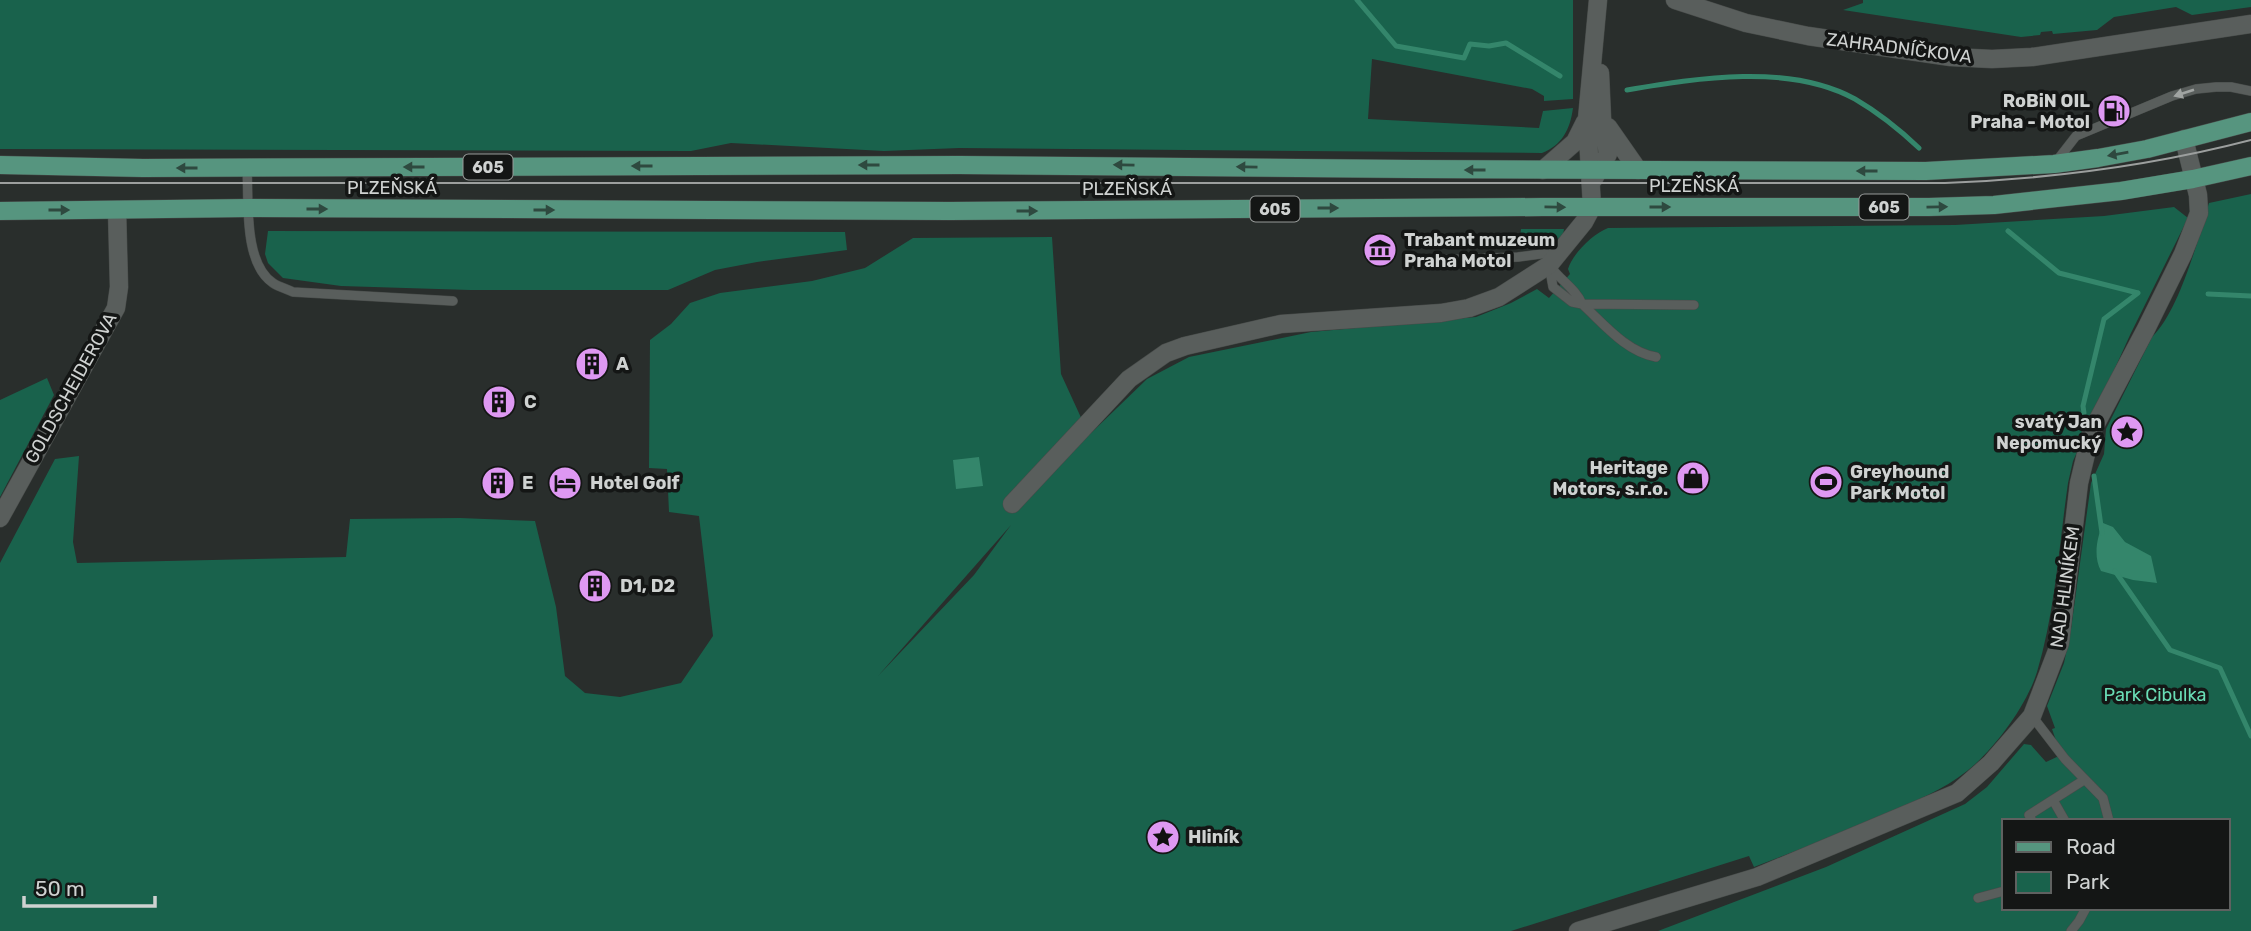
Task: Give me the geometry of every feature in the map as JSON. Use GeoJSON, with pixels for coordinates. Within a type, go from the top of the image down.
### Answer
{"type":"FeatureCollection","features":[{"type":"Feature","properties":{"kind":"main road","name":"PLZEŇSKÁ"},"geometry":{"type":"LineString","coordinates":[[0,165],[247,168],[959,165],[1543,170],[1594,174],[1639,170],[1926,171],[2054,164],[2147,149],[2251,122]]}},
{"type":"Feature","properties":{"kind":"main road","name":"PLZEŇSKÁ"},"geometry":{"type":"LineString","coordinates":[[0,211],[249,208],[950,211],[1994,205],[2122,191],[2251,166]]}},
{"type":"Feature","properties":{"kind":"street","name":"ZAHRADNÍČKOVA"},"geometry":{"type":"LineString","coordinates":[[1675,0],[1746,23],[1808,36],[1951,57],[1992,59],[2032,57],[2251,24]]}},
{"type":"Feature","properties":{"kind":"street"},"geometry":{"type":"LineString","coordinates":[[1012,504],[1129,380],[1166,353],[1185,345],[1282,324],[1441,313],[1469,308],[1499,297],[1549,265],[1584,222],[1592,207],[1594,174],[1608,154],[1594,118],[1597,3]]}},
{"type":"Feature","properties":{"kind":"street"},"geometry":{"type":"LineString","coordinates":[[1543,170],[1567,152],[1594,118]]}},
{"type":"Feature","properties":{"kind":"street","name":"PLZEŇSKÁ"},"geometry":{"type":"LineString","coordinates":[[1594,118],[1639,170]]}},
{"type":"Feature","properties":{"kind":"street","name":"NAD HLINÍKEM"},"geometry":{"type":"LineString","coordinates":[[1578,931],[1757,877],[1957,793],[1991,763],[2032,716],[2060,643],[2079,483],[2091,433],[2146,329],[2199,213],[2198,195],[2184,139]]}},
{"type":"Feature","properties":{"kind":"street","name":"GOLDSCHEIDEROVA"},"geometry":{"type":"LineString","coordinates":[[0,518],[116,308],[119,287],[117,210]]}},
{"type":"Feature","properties":{"kind":"lane"},"geometry":{"type":"LineString","coordinates":[[2054,164],[2076,136],[2172,96],[2216,87],[2251,91]]}},
{"type":"Feature","properties":{"kind":"lane"},"geometry":{"type":"LineString","coordinates":[[247,168],[251,246],[271,282],[293,292],[453,301]]}},
{"type":"Feature","properties":{"kind":"lane"},"geometry":{"type":"LineString","coordinates":[[1437,260],[1518,257],[1561,251]]}},
{"type":"Feature","properties":{"kind":"lane"},"geometry":{"type":"LineString","coordinates":[[1549,265],[1559,279],[1578,295],[1582,304],[1626,343],[1642,353],[1656,357]]}},
{"type":"Feature","properties":{"kind":"lane"},"geometry":{"type":"LineString","coordinates":[[1582,304],[1694,305]]}},
{"type":"Feature","properties":{"kind":"lane"},"geometry":{"type":"LineString","coordinates":[[2032,716],[2065,759],[2104,798],[2109,819]]}},
{"type":"Feature","properties":{"kind":"lane"},"geometry":{"type":"LineString","coordinates":[[2031,819],[2029,815],[2084,780]]}},
{"type":"Feature","properties":{"kind":"lane"},"geometry":{"type":"LineString","coordinates":[[2053,800],[2064,819]]}},
{"type":"Feature","properties":{"kind":"lane"},"geometry":{"type":"LineString","coordinates":[[1978,898],[2002,892]]}},
{"type":"Feature","properties":{"kind":"lane"},"geometry":{"type":"LineString","coordinates":[[2071,931],[2085,910]]}},
{"type":"Feature","properties":{"kind":"green space"},"geometry":{"type":"Polygon","coordinates":[[[0,0],[1573,0],[1573,99],[1544,101],[1544,96],[1532,89],[1372,59],[1368,119],[1539,128],[1543,111],[1573,108],[1564,136],[1555,146],[1542,153],[959,148],[884,151],[731,143],[691,151],[0,149],[0,0]]]}},
{"type":"Feature","properties":{"kind":"green space"},"geometry":{"type":"Polygon","coordinates":[[[1863,0],[2251,0],[2251,7],[2192,15],[2176,7],[2114,17],[2097,30],[2053,34],[2052,31],[2041,32],[2040,35],[2021,37],[1843,10],[1863,3],[1863,0]]]}},
{"type":"Feature","properties":{"kind":"green space","name":"Park Cibulka"},"geometry":{"type":"Polygon","coordinates":[[[2251,194],[2251,931],[1658,931],[1826,867],[1965,804],[1987,787],[2024,744],[2031,745],[2046,762],[2061,755],[2047,706],[2064,663],[2071,629],[2091,483],[2104,454],[2106,429],[2152,337],[2171,310],[2193,255],[2209,203],[2251,194]]]}},
{"type":"Feature","properties":{"kind":"green space"},"geometry":{"type":"Polygon","coordinates":[[[2174,207],[2188,218],[2130,335],[2073,461],[2048,626],[2037,672],[2026,698],[1988,751],[1948,784],[1887,814],[1754,867],[1749,856],[1511,931],[0,931],[0,563],[55,459],[79,456],[73,542],[77,563],[346,557],[350,519],[460,518],[535,521],[556,607],[565,676],[585,693],[620,697],[681,683],[713,636],[699,516],[669,512],[667,469],[649,468],[650,340],[671,324],[690,303],[720,293],[812,281],[865,268],[913,238],[1052,237],[1061,374],[1089,435],[1147,379],[1189,357],[1311,332],[1476,317],[1537,289],[1549,298],[1570,274],[1568,269],[1584,245],[1608,228],[1955,225],[2104,216],[2174,207]],[[1011,525],[878,676],[974,575],[1011,525]]]}},
{"type":"Feature","properties":{"kind":"green space"},"geometry":{"type":"Polygon","coordinates":[[[1521,229],[1564,229],[1563,235],[1554,242],[1519,246],[1521,229]]]}},
{"type":"Feature","properties":{"kind":"green space"},"geometry":{"type":"Polygon","coordinates":[[[268,231],[845,232],[847,250],[715,270],[668,290],[470,290],[341,286],[283,278],[268,263],[265,254],[268,231]]]}},
{"type":"Feature","properties":{"kind":"green space"},"geometry":{"type":"Polygon","coordinates":[[[47,378],[54,395],[0,497],[0,400],[47,378]]]}},
{"type":"Feature","properties":{"kind":"shaded area"},"geometry":{"type":"Polygon","coordinates":[[[979,457],[983,486],[956,489],[953,460],[979,457]]]}},
{"type":"Feature","properties":{"kind":"shaded area"},"geometry":{"type":"Polygon","coordinates":[[[2103,523],[2113,527],[2125,542],[2151,556],[2157,583],[2101,571],[2097,547],[2103,523]]]}},
{"type":"Feature","properties":{"kind":"waterway"},"geometry":{"type":"LineString","coordinates":[[1357,0],[1396,46],[1464,58],[1470,44],[1489,46],[1506,43],[1560,76]]}},
{"type":"Feature","properties":{"kind":"waterway"},"geometry":{"type":"LineString","coordinates":[[1627,90],[1683,81],[1743,76],[1802,81],[1855,99],[1889,122],[1919,148]]}},
{"type":"Feature","properties":{"kind":"waterway"},"geometry":{"type":"LineString","coordinates":[[2008,231],[2059,273],[2138,293]]}},
{"type":"Feature","properties":{"kind":"waterway"},"geometry":{"type":"LineString","coordinates":[[2084,413],[2083,406],[2104,319],[2138,293]]}},
{"type":"Feature","properties":{"kind":"waterway"},"geometry":{"type":"LineString","coordinates":[[2208,294],[2251,296]]}},
{"type":"Feature","properties":{"kind":"waterway"},"geometry":{"type":"LineString","coordinates":[[2094,476],[2102,533]]}},
{"type":"Feature","properties":{"kind":"waterway"},"geometry":{"type":"LineString","coordinates":[[2115,571],[2170,650],[2220,668],[2251,736]]}},
{"type":"Feature","properties":{"kind":"tram line"},"geometry":{"type":"LineString","coordinates":[[0,183],[1945,183],[2099,170],[2251,140]]}},
{"type":"Feature","properties":{"kind":"place","name":"RoBiN OIL Praha - Motol"},"geometry":{"type":"Point","coordinates":[2114,111]}},
{"type":"Feature","properties":{"kind":"place","name":"Trabant muzeum Praha Motol"},"geometry":{"type":"Point","coordinates":[1380,250]}},
{"type":"Feature","properties":{"kind":"place","name":"A"},"geometry":{"type":"Point","coordinates":[592,364]}},
{"type":"Feature","properties":{"kind":"place","name":"C"},"geometry":{"type":"Point","coordinates":[499,402]}},
{"type":"Feature","properties":{"kind":"place","name":"svatý Jan Nepomucký"},"geometry":{"type":"Point","coordinates":[2127,432]}},
{"type":"Feature","properties":{"kind":"place","name":"Heritage Motors, s.r.o."},"geometry":{"type":"Point","coordinates":[1693,478]}},
{"type":"Feature","properties":{"kind":"place","name":"Greyhound Park Motol"},"geometry":{"type":"Point","coordinates":[1826,482]}},
{"type":"Feature","properties":{"kind":"place","name":"E"},"geometry":{"type":"Point","coordinates":[498,483]}},
{"type":"Feature","properties":{"kind":"place","name":"Hotel Golf"},"geometry":{"type":"Point","coordinates":[565,483]}},
{"type":"Feature","properties":{"kind":"place","name":"D1, D2"},"geometry":{"type":"Point","coordinates":[595,586]}},
{"type":"Feature","properties":{"kind":"place","name":"Hliník"},"geometry":{"type":"Point","coordinates":[1163,837]}}]}
